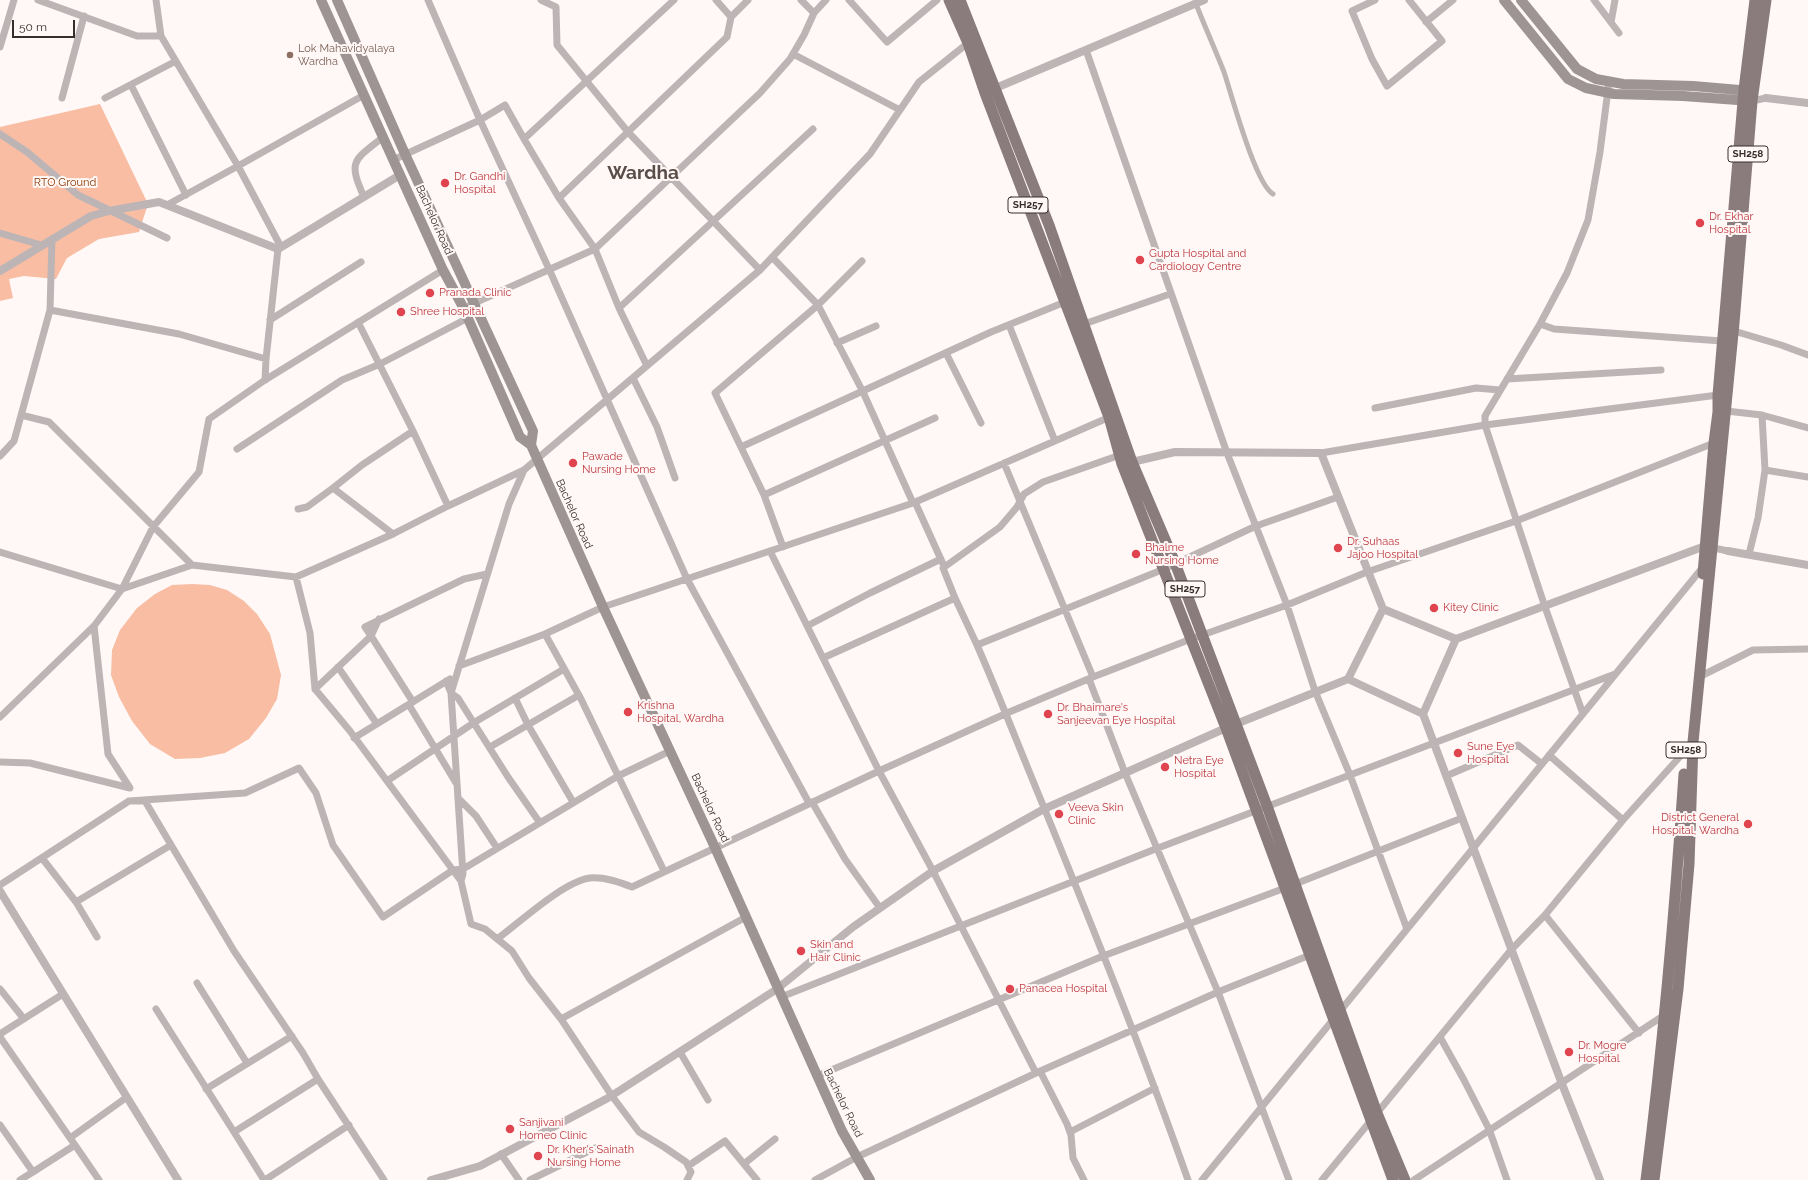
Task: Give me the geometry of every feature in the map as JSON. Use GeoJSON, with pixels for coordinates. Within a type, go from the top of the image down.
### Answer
{"type":"FeatureCollection","features":[{"type":"Feature","properties":{"kind":"main road","name":"Bachelor Road"},"geometry":{"type":"LineString","coordinates":[[321,0],[382,138],[443,270],[468,305],[468,318],[520,437],[531,445]]}},
{"type":"Feature","properties":{"kind":"main road","name":"Bachelor Road"},"geometry":{"type":"LineString","coordinates":[[337,0],[405,154],[468,305],[533,431],[531,445],[603,607],[715,847],[842,1131],[870,1180]]}},
{"type":"Feature","properties":{"kind":"main road","name":"SH257"},"geometry":{"type":"LineString","coordinates":[[948,0],[990,90],[1049,225],[1084,324],[1112,416],[1120,455],[1164,569],[1196,637],[1231,726],[1267,806],[1310,955],[1337,1015]]}},
{"type":"Feature","properties":{"kind":"main road","name":"SH257"},"geometry":{"type":"LineString","coordinates":[[960,0],[990,90],[1065,302],[1175,563],[1196,637]]}},
{"type":"Feature","properties":{"kind":"main road"},"geometry":{"type":"LineString","coordinates":[[1504,0],[1568,79],[1586,88],[1608,93],[1748,96]]}},
{"type":"Feature","properties":{"kind":"main road"},"geometry":{"type":"LineString","coordinates":[[1521,0],[1578,69],[1596,78],[1623,84],[1693,86],[1748,96]]}},
{"type":"Feature","properties":{"kind":"main road","name":"SH258"},"geometry":{"type":"LineString","coordinates":[[1654,1180],[1678,989],[1689,864],[1690,746],[1703,566],[1709,547],[1726,411],[1731,307],[1755,0]]}},
{"type":"Feature","properties":{"kind":"main road","name":"SH258"},"geometry":{"type":"LineString","coordinates":[[1748,96],[1766,0]]}},
{"type":"Feature","properties":{"kind":"main road","name":"SH258"},"geometry":{"type":"LineString","coordinates":[[1646,1180],[1655,1111],[1690,746],[1699,677],[1722,341],[1731,324]]}},
{"type":"Feature","properties":{"kind":"main road","name":"SH257"},"geometry":{"type":"LineString","coordinates":[[1231,726],[1256,810],[1290,886],[1374,1116],[1393,1180]]}},
{"type":"Feature","properties":{"kind":"main road","name":"SH257"},"geometry":{"type":"LineString","coordinates":[[1374,1116],[1406,1180]]}},
{"type":"Feature","properties":{"kind":"street"},"geometry":{"type":"LineString","coordinates":[[0,47],[14,0]]}},
{"type":"Feature","properties":{"kind":"street"},"geometry":{"type":"LineString","coordinates":[[38,0],[137,36],[161,36]]}},
{"type":"Feature","properties":{"kind":"street"},"geometry":{"type":"LineString","coordinates":[[156,0],[161,36],[238,166],[279,248],[270,320],[265,380]]}},
{"type":"Feature","properties":{"kind":"street"},"geometry":{"type":"LineString","coordinates":[[428,0],[480,120],[549,270],[687,579],[810,803],[845,859],[880,908]]}},
{"type":"Feature","properties":{"kind":"street"},"geometry":{"type":"LineString","coordinates":[[541,0],[556,6],[557,45],[586,82],[628,132],[760,270]]}},
{"type":"Feature","properties":{"kind":"street"},"geometry":{"type":"LineString","coordinates":[[524,139],[674,0]]}},
{"type":"Feature","properties":{"kind":"street"},"geometry":{"type":"LineString","coordinates":[[716,0],[731,17]]}},
{"type":"Feature","properties":{"kind":"street"},"geometry":{"type":"LineString","coordinates":[[559,198],[727,37],[731,17],[748,0]]}},
{"type":"Feature","properties":{"kind":"street"},"geometry":{"type":"LineString","coordinates":[[801,0],[814,13]]}},
{"type":"Feature","properties":{"kind":"street"},"geometry":{"type":"LineString","coordinates":[[468,305],[595,249],[760,93],[793,54],[814,13],[826,0]]}},
{"type":"Feature","properties":{"kind":"street"},"geometry":{"type":"LineString","coordinates":[[849,0],[886,42],[937,0]]}},
{"type":"Feature","properties":{"kind":"street"},"geometry":{"type":"LineString","coordinates":[[990,90],[1204,0]]}},
{"type":"Feature","properties":{"kind":"street"},"geometry":{"type":"LineString","coordinates":[[1375,0],[1352,11],[1372,59],[1387,86],[1442,41],[1409,0]]}},
{"type":"Feature","properties":{"kind":"street"},"geometry":{"type":"LineString","coordinates":[[1426,22],[1453,0]]}},
{"type":"Feature","properties":{"kind":"street"},"geometry":{"type":"LineString","coordinates":[[1594,0],[1619,33]]}},
{"type":"Feature","properties":{"kind":"street"},"geometry":{"type":"LineString","coordinates":[[1611,22],[1615,0]]}},
{"type":"Feature","properties":{"kind":"street"},"geometry":{"type":"LineString","coordinates":[[1196,4],[1224,73],[1254,161],[1265,186],[1273,194]]}},
{"type":"Feature","properties":{"kind":"street"},"geometry":{"type":"LineString","coordinates":[[62,98],[84,16]]}},
{"type":"Feature","properties":{"kind":"street"},"geometry":{"type":"LineString","coordinates":[[0,552],[122,589],[192,565],[296,577],[392,534],[524,470],[760,270],[870,154],[919,82],[968,43]]}},
{"type":"Feature","properties":{"kind":"street"},"geometry":{"type":"LineString","coordinates":[[1086,50],[1170,294],[1227,452],[1287,605],[1315,692],[1350,775],[1407,929]]}},
{"type":"Feature","properties":{"kind":"street"},"geometry":{"type":"LineString","coordinates":[[793,54],[900,110]]}},
{"type":"Feature","properties":{"kind":"street"},"geometry":{"type":"LineString","coordinates":[[105,98],[176,62]]}},
{"type":"Feature","properties":{"kind":"street"},"geometry":{"type":"LineString","coordinates":[[1583,714],[1516,521],[1485,425],[1485,416],[1540,324],[1567,273],[1588,220],[1609,82]]}},
{"type":"Feature","properties":{"kind":"street"},"geometry":{"type":"LineString","coordinates":[[131,85],[186,195]]}},
{"type":"Feature","properties":{"kind":"street"},"geometry":{"type":"LineString","coordinates":[[168,205],[364,95]]}},
{"type":"Feature","properties":{"kind":"street"},"geometry":{"type":"LineString","coordinates":[[1748,96],[1808,103]]}},
{"type":"Feature","properties":{"kind":"street"},"geometry":{"type":"LineString","coordinates":[[393,160],[480,120],[505,105],[559,198],[595,249],[619,308],[647,366]]}},
{"type":"Feature","properties":{"kind":"street"},"geometry":{"type":"LineString","coordinates":[[619,308],[813,129]]}},
{"type":"Feature","properties":{"kind":"street"},"geometry":{"type":"LineString","coordinates":[[0,134],[27,152],[78,195],[167,238]]}},
{"type":"Feature","properties":{"kind":"street"},"geometry":{"type":"LineString","coordinates":[[364,198],[354,174],[354,167],[361,155],[382,138]]}},
{"type":"Feature","properties":{"kind":"street"},"geometry":{"type":"LineString","coordinates":[[279,248],[400,176]]}},
{"type":"Feature","properties":{"kind":"street"},"geometry":{"type":"LineString","coordinates":[[0,271],[91,216],[109,211],[159,202],[279,248]]}},
{"type":"Feature","properties":{"kind":"street"},"geometry":{"type":"LineString","coordinates":[[0,233],[41,245]]}},
{"type":"Feature","properties":{"kind":"street"},"geometry":{"type":"LineString","coordinates":[[0,456],[14,441],[50,310],[52,239]]}},
{"type":"Feature","properties":{"kind":"street"},"geometry":{"type":"LineString","coordinates":[[772,258],[818,305],[863,392],[945,567],[943,568],[955,598],[1007,713],[1044,809],[1075,882],[1155,1088],[1188,1180]]}},
{"type":"Feature","properties":{"kind":"street"},"geometry":{"type":"LineString","coordinates":[[783,547],[764,495],[715,393],[818,305],[862,261]]}},
{"type":"Feature","properties":{"kind":"street"},"geometry":{"type":"LineString","coordinates":[[270,320],[361,262]]}},
{"type":"Feature","properties":{"kind":"street"},"geometry":{"type":"LineString","coordinates":[[0,717],[94,626],[122,589],[153,527],[199,472],[209,419],[265,380],[443,270]]}},
{"type":"Feature","properties":{"kind":"street"},"geometry":{"type":"LineString","coordinates":[[1084,324],[1170,294]]}},
{"type":"Feature","properties":{"kind":"street"},"geometry":{"type":"LineString","coordinates":[[741,447],[1009,325],[1065,302]]}},
{"type":"Feature","properties":{"kind":"street"},"geometry":{"type":"LineString","coordinates":[[50,310],[179,334],[266,359]]}},
{"type":"Feature","properties":{"kind":"street"},"geometry":{"type":"LineString","coordinates":[[237,449],[342,380],[380,364],[468,318]]}},
{"type":"Feature","properties":{"kind":"street"},"geometry":{"type":"LineString","coordinates":[[358,322],[413,431],[448,506]]}},
{"type":"Feature","properties":{"kind":"street"},"geometry":{"type":"LineString","coordinates":[[1540,324],[1554,329],[1722,341]]}},
{"type":"Feature","properties":{"kind":"street"},"geometry":{"type":"LineString","coordinates":[[1731,324],[1808,355]]}},
{"type":"Feature","properties":{"kind":"street"},"geometry":{"type":"LineString","coordinates":[[1009,325],[1055,441]]}},
{"type":"Feature","properties":{"kind":"street"},"geometry":{"type":"LineString","coordinates":[[838,343],[876,326]]}},
{"type":"Feature","properties":{"kind":"street"},"geometry":{"type":"LineString","coordinates":[[946,354],[981,423]]}},
{"type":"Feature","properties":{"kind":"street"},"geometry":{"type":"LineString","coordinates":[[1506,379],[1661,370]]}},
{"type":"Feature","properties":{"kind":"street"},"geometry":{"type":"LineString","coordinates":[[633,378],[657,427],[675,478]]}},
{"type":"Feature","properties":{"kind":"street"},"geometry":{"type":"LineString","coordinates":[[1375,408],[1476,388],[1500,390]]}},
{"type":"Feature","properties":{"kind":"street"},"geometry":{"type":"LineString","coordinates":[[1132,462],[1175,452],[1321,453],[1485,425],[1718,395]]}},
{"type":"Feature","properties":{"kind":"street"},"geometry":{"type":"LineString","coordinates":[[1726,411],[1762,415],[1808,428]]}},
{"type":"Feature","properties":{"kind":"street"},"geometry":{"type":"LineString","coordinates":[[21,415],[49,422],[192,565]]}},
{"type":"Feature","properties":{"kind":"street"},"geometry":{"type":"LineString","coordinates":[[1749,554],[1758,518],[1766,470],[1762,415]]}},
{"type":"Feature","properties":{"kind":"street"},"geometry":{"type":"LineString","coordinates":[[459,666],[545,634],[603,607],[914,503],[1112,416]]}},
{"type":"Feature","properties":{"kind":"street"},"geometry":{"type":"LineString","coordinates":[[764,495],[935,418]]}},
{"type":"Feature","properties":{"kind":"street"},"geometry":{"type":"LineString","coordinates":[[298,509],[307,507],[362,465],[413,431]]}},
{"type":"Feature","properties":{"kind":"street"},"geometry":{"type":"LineString","coordinates":[[497,939],[555,895],[589,878],[606,879],[632,887],[879,771],[1007,713],[1091,678],[1196,637],[1287,605],[1367,572],[1516,521],[1714,443]]}},
{"type":"Feature","properties":{"kind":"street"},"geometry":{"type":"LineString","coordinates":[[1321,453],[1367,572],[1383,609],[1456,639],[1709,547],[1728,552],[1749,554],[1808,565]]}},
{"type":"Feature","properties":{"kind":"street"},"geometry":{"type":"LineString","coordinates":[[945,567],[1000,527],[1024,494],[1044,482],[1120,455]]}},
{"type":"Feature","properties":{"kind":"street"},"geometry":{"type":"LineString","coordinates":[[1004,463],[1091,678],[1125,773],[1218,992],[1289,1180]]}},
{"type":"Feature","properties":{"kind":"street"},"geometry":{"type":"LineString","coordinates":[[451,693],[509,504],[524,470]]}},
{"type":"Feature","properties":{"kind":"street"},"geometry":{"type":"LineString","coordinates":[[1766,470],[1808,477]]}},
{"type":"Feature","properties":{"kind":"street"},"geometry":{"type":"LineString","coordinates":[[333,488],[392,534]]}},
{"type":"Feature","properties":{"kind":"street"},"geometry":{"type":"LineString","coordinates":[[977,645],[1164,569],[1256,526],[1338,497]]}},
{"type":"Feature","properties":{"kind":"street"},"geometry":{"type":"LineString","coordinates":[[770,551],[879,771],[933,871],[998,999],[1070,1132],[1073,1158],[1084,1180]]}},
{"type":"Feature","properties":{"kind":"street"},"geometry":{"type":"LineString","coordinates":[[807,626],[870,593],[941,559]]}},
{"type":"Feature","properties":{"kind":"street"},"geometry":{"type":"LineString","coordinates":[[1202,1180],[1703,566]]}},
{"type":"Feature","properties":{"kind":"street"},"geometry":{"type":"LineString","coordinates":[[457,786],[411,704],[365,627],[464,579],[487,574]]}},
{"type":"Feature","properties":{"kind":"street"},"geometry":{"type":"LineString","coordinates":[[296,577],[310,633],[315,689],[387,781],[461,881],[472,924],[485,929],[512,951],[529,978],[561,1019],[612,1096],[639,1132],[686,1162],[691,1172],[687,1180]]}},
{"type":"Feature","properties":{"kind":"street"},"geometry":{"type":"LineString","coordinates":[[823,658],[955,598]]}},
{"type":"Feature","properties":{"kind":"street"},"geometry":{"type":"LineString","coordinates":[[779,993],[853,927],[933,871],[1044,809],[1231,726],[1348,679],[1383,609]]}},
{"type":"Feature","properties":{"kind":"street"},"geometry":{"type":"LineString","coordinates":[[0,762],[30,763],[130,788],[108,754],[94,626]]}},
{"type":"Feature","properties":{"kind":"street"},"geometry":{"type":"LineString","coordinates":[[545,634],[579,695],[644,826],[664,871]]}},
{"type":"Feature","properties":{"kind":"street"},"geometry":{"type":"LineString","coordinates":[[315,689],[371,636]]}},
{"type":"Feature","properties":{"kind":"street"},"geometry":{"type":"LineString","coordinates":[[1456,639],[1423,714],[1562,1084],[1600,1180]]}},
{"type":"Feature","properties":{"kind":"street"},"geometry":{"type":"LineString","coordinates":[[1699,677],[1753,650],[1808,649]]}},
{"type":"Feature","properties":{"kind":"street"},"geometry":{"type":"LineString","coordinates":[[338,668],[377,724]]}},
{"type":"Feature","properties":{"kind":"street"},"geometry":{"type":"LineString","coordinates":[[387,781],[475,722],[564,669]]}},
{"type":"Feature","properties":{"kind":"street"},"geometry":{"type":"LineString","coordinates":[[431,1180],[480,1166],[612,1096],[680,1052],[779,993],[961,926],[1256,810],[1434,744],[1615,674]]}},
{"type":"Feature","properties":{"kind":"street"},"geometry":{"type":"LineString","coordinates":[[354,738],[457,675]]}},
{"type":"Feature","properties":{"kind":"street"},"geometry":{"type":"LineString","coordinates":[[1348,679],[1423,714]]}},
{"type":"Feature","properties":{"kind":"street"},"geometry":{"type":"LineString","coordinates":[[446,682],[451,693],[455,735],[463,869],[461,881]]}},
{"type":"Feature","properties":{"kind":"street"},"geometry":{"type":"LineString","coordinates":[[451,693],[458,698],[475,722],[540,822]]}},
{"type":"Feature","properties":{"kind":"street"},"geometry":{"type":"LineString","coordinates":[[490,747],[579,695]]}},
{"type":"Feature","properties":{"kind":"street"},"geometry":{"type":"LineString","coordinates":[[515,698],[528,725],[573,802]]}},
{"type":"Feature","properties":{"kind":"street"},"geometry":{"type":"LineString","coordinates":[[1446,776],[1518,745],[1542,764]]}},
{"type":"Feature","properties":{"kind":"street"},"geometry":{"type":"LineString","coordinates":[[1322,1180],[1512,950],[1545,915],[1623,820],[1690,746]]}},
{"type":"Feature","properties":{"kind":"street"},"geometry":{"type":"LineString","coordinates":[[0,885],[129,801],[245,794],[299,768],[316,793],[333,845],[383,917],[453,870],[463,869],[618,776],[670,751]]}},
{"type":"Feature","properties":{"kind":"street"},"geometry":{"type":"LineString","coordinates":[[1549,755],[1623,820]]}},
{"type":"Feature","properties":{"kind":"street"},"geometry":{"type":"LineString","coordinates":[[458,798],[476,816],[497,848]]}},
{"type":"Feature","properties":{"kind":"street"},"geometry":{"type":"LineString","coordinates":[[129,801],[146,801],[234,951],[292,1036],[318,1079],[384,1180]]}},
{"type":"Feature","properties":{"kind":"street"},"geometry":{"type":"LineString","coordinates":[[817,1076],[1103,956],[1290,886],[1462,818]]}},
{"type":"Feature","properties":{"kind":"street"},"geometry":{"type":"LineString","coordinates":[[76,902],[171,845]]}},
{"type":"Feature","properties":{"kind":"street"},"geometry":{"type":"LineString","coordinates":[[42,858],[76,902],[97,937]]}},
{"type":"Feature","properties":{"kind":"street"},"geometry":{"type":"LineString","coordinates":[[1,893],[178,1180]]}},
{"type":"Feature","properties":{"kind":"street"},"geometry":{"type":"LineString","coordinates":[[1545,915],[1639,1032]]}},
{"type":"Feature","properties":{"kind":"street"},"geometry":{"type":"LineString","coordinates":[[561,1019],[746,917]]}},
{"type":"Feature","properties":{"kind":"street"},"geometry":{"type":"LineString","coordinates":[[814,1180],[857,1157],[1038,1072],[1218,992],[1310,955]]}},
{"type":"Feature","properties":{"kind":"street"},"geometry":{"type":"LineString","coordinates":[[197,983],[247,1063]]}},
{"type":"Feature","properties":{"kind":"street"},"geometry":{"type":"LineString","coordinates":[[0,989],[24,1019]]}},
{"type":"Feature","properties":{"kind":"street"},"geometry":{"type":"LineString","coordinates":[[63,994],[24,1019],[0,1037],[70,1138],[96,1179]]}},
{"type":"Feature","properties":{"kind":"street"},"geometry":{"type":"LineString","coordinates":[[156,1009],[264,1180],[349,1125]]}},
{"type":"Feature","properties":{"kind":"street"},"geometry":{"type":"LineString","coordinates":[[1414,1180],[1489,1129],[1562,1084],[1663,1016]]}},
{"type":"Feature","properties":{"kind":"street"},"geometry":{"type":"LineString","coordinates":[[206,1089],[292,1036]]}},
{"type":"Feature","properties":{"kind":"street"},"geometry":{"type":"LineString","coordinates":[[1440,1037],[1489,1129],[1507,1180]]}},
{"type":"Feature","properties":{"kind":"street"},"geometry":{"type":"LineString","coordinates":[[680,1052],[708,1100]]}},
{"type":"Feature","properties":{"kind":"street"},"geometry":{"type":"LineString","coordinates":[[234,1132],[318,1079]]}},
{"type":"Feature","properties":{"kind":"street"},"geometry":{"type":"LineString","coordinates":[[1070,1132],[1155,1088]]}},
{"type":"Feature","properties":{"kind":"street"},"geometry":{"type":"LineString","coordinates":[[70,1138],[127,1097]]}},
{"type":"Feature","properties":{"kind":"street"},"geometry":{"type":"LineString","coordinates":[[0,1125],[33,1172]]}},
{"type":"Feature","properties":{"kind":"street"},"geometry":{"type":"LineString","coordinates":[[745,1163],[775,1139]]}},
{"type":"Feature","properties":{"kind":"street"},"geometry":{"type":"LineString","coordinates":[[688,1166],[725,1141],[758,1180]]}},
{"type":"Feature","properties":{"kind":"street"},"geometry":{"type":"LineString","coordinates":[[20,1180],[75,1146]]}},
{"type":"Feature","properties":{"kind":"street"},"geometry":{"type":"LineString","coordinates":[[530,1180],[595,1148]]}},
{"type":"Feature","properties":{"kind":"street"},"geometry":{"type":"LineString","coordinates":[[502,1154],[519,1180]]}},
{"type":"Feature","properties":{"kind":"green space","name":"RTO Ground"},"geometry":{"type":"Polygon","coordinates":[[[100,104],[148,204],[139,232],[99,239],[67,258],[56,279],[24,276],[9,279],[13,298],[0,301],[0,127],[100,104]]]}},
{"type":"Feature","properties":{"kind":"green space"},"geometry":{"type":"Polygon","coordinates":[[[172,585],[210,585],[227,590],[244,601],[257,614],[270,634],[281,675],[277,699],[266,718],[249,739],[225,753],[200,758],[175,759],[150,744],[132,721],[119,697],[111,675],[112,650],[120,630],[137,608],[155,594],[172,585]]]}},
{"type":"Feature","properties":{"kind":"place","name":"Lok Mahavidyalaya Wardha"},"geometry":{"type":"Point","coordinates":[290,55]}},
{"type":"Feature","properties":{"kind":"place","name":"Dr. Gandhi Hospital"},"geometry":{"type":"Point","coordinates":[445,183]}},
{"type":"Feature","properties":{"kind":"place","name":"Dr. Ekhar Hospital"},"geometry":{"type":"Point","coordinates":[1700,223]}},
{"type":"Feature","properties":{"kind":"place","name":"Gupta Hospital and Cardiology Centre"},"geometry":{"type":"Point","coordinates":[1140,260]}},
{"type":"Feature","properties":{"kind":"place","name":"Pranada Clinic"},"geometry":{"type":"Point","coordinates":[430,293]}},
{"type":"Feature","properties":{"kind":"place","name":"Shree Hospital"},"geometry":{"type":"Point","coordinates":[401,312]}},
{"type":"Feature","properties":{"kind":"place","name":"Pawade Nursing Home"},"geometry":{"type":"Point","coordinates":[573,463]}},
{"type":"Feature","properties":{"kind":"place","name":"Dr. Suhaas Jajoo Hospital"},"geometry":{"type":"Point","coordinates":[1338,548]}},
{"type":"Feature","properties":{"kind":"place","name":"Bhalme Nursing Home"},"geometry":{"type":"Point","coordinates":[1136,554]}},
{"type":"Feature","properties":{"kind":"place","name":"Kitey Clinic"},"geometry":{"type":"Point","coordinates":[1434,608]}},
{"type":"Feature","properties":{"kind":"place","name":"Krishna Hospital, Wardha"},"geometry":{"type":"Point","coordinates":[628,712]}},
{"type":"Feature","properties":{"kind":"place","name":"Dr. Bhaimare's Sanjeevan Eye Hospital"},"geometry":{"type":"Point","coordinates":[1048,714]}},
{"type":"Feature","properties":{"kind":"place","name":"Sune Eye Hospital"},"geometry":{"type":"Point","coordinates":[1458,753]}},
{"type":"Feature","properties":{"kind":"place","name":"Netra Eye Hospital"},"geometry":{"type":"Point","coordinates":[1165,767]}},
{"type":"Feature","properties":{"kind":"place","name":"Veeva Skin Clinic"},"geometry":{"type":"Point","coordinates":[1059,814]}},
{"type":"Feature","properties":{"kind":"place","name":"District General Hospital, Wardha"},"geometry":{"type":"Point","coordinates":[1748,824]}},
{"type":"Feature","properties":{"kind":"place","name":"Skin and Hair Clinic"},"geometry":{"type":"Point","coordinates":[801,951]}},
{"type":"Feature","properties":{"kind":"place","name":"Panacea Hospital"},"geometry":{"type":"Point","coordinates":[1010,989]}},
{"type":"Feature","properties":{"kind":"place","name":"Dr. Mogre Hospital"},"geometry":{"type":"Point","coordinates":[1569,1052]}},
{"type":"Feature","properties":{"kind":"place","name":"Sanjivani Homeo Clinic"},"geometry":{"type":"Point","coordinates":[510,1129]}},
{"type":"Feature","properties":{"kind":"place","name":"Dr. Kher's Sainath Nursing Home"},"geometry":{"type":"Point","coordinates":[538,1156]}},
{"type":"Feature","properties":{"kind":"district","name":"Wardha"},"geometry":{"type":"Point","coordinates":[643,173]}}]}
